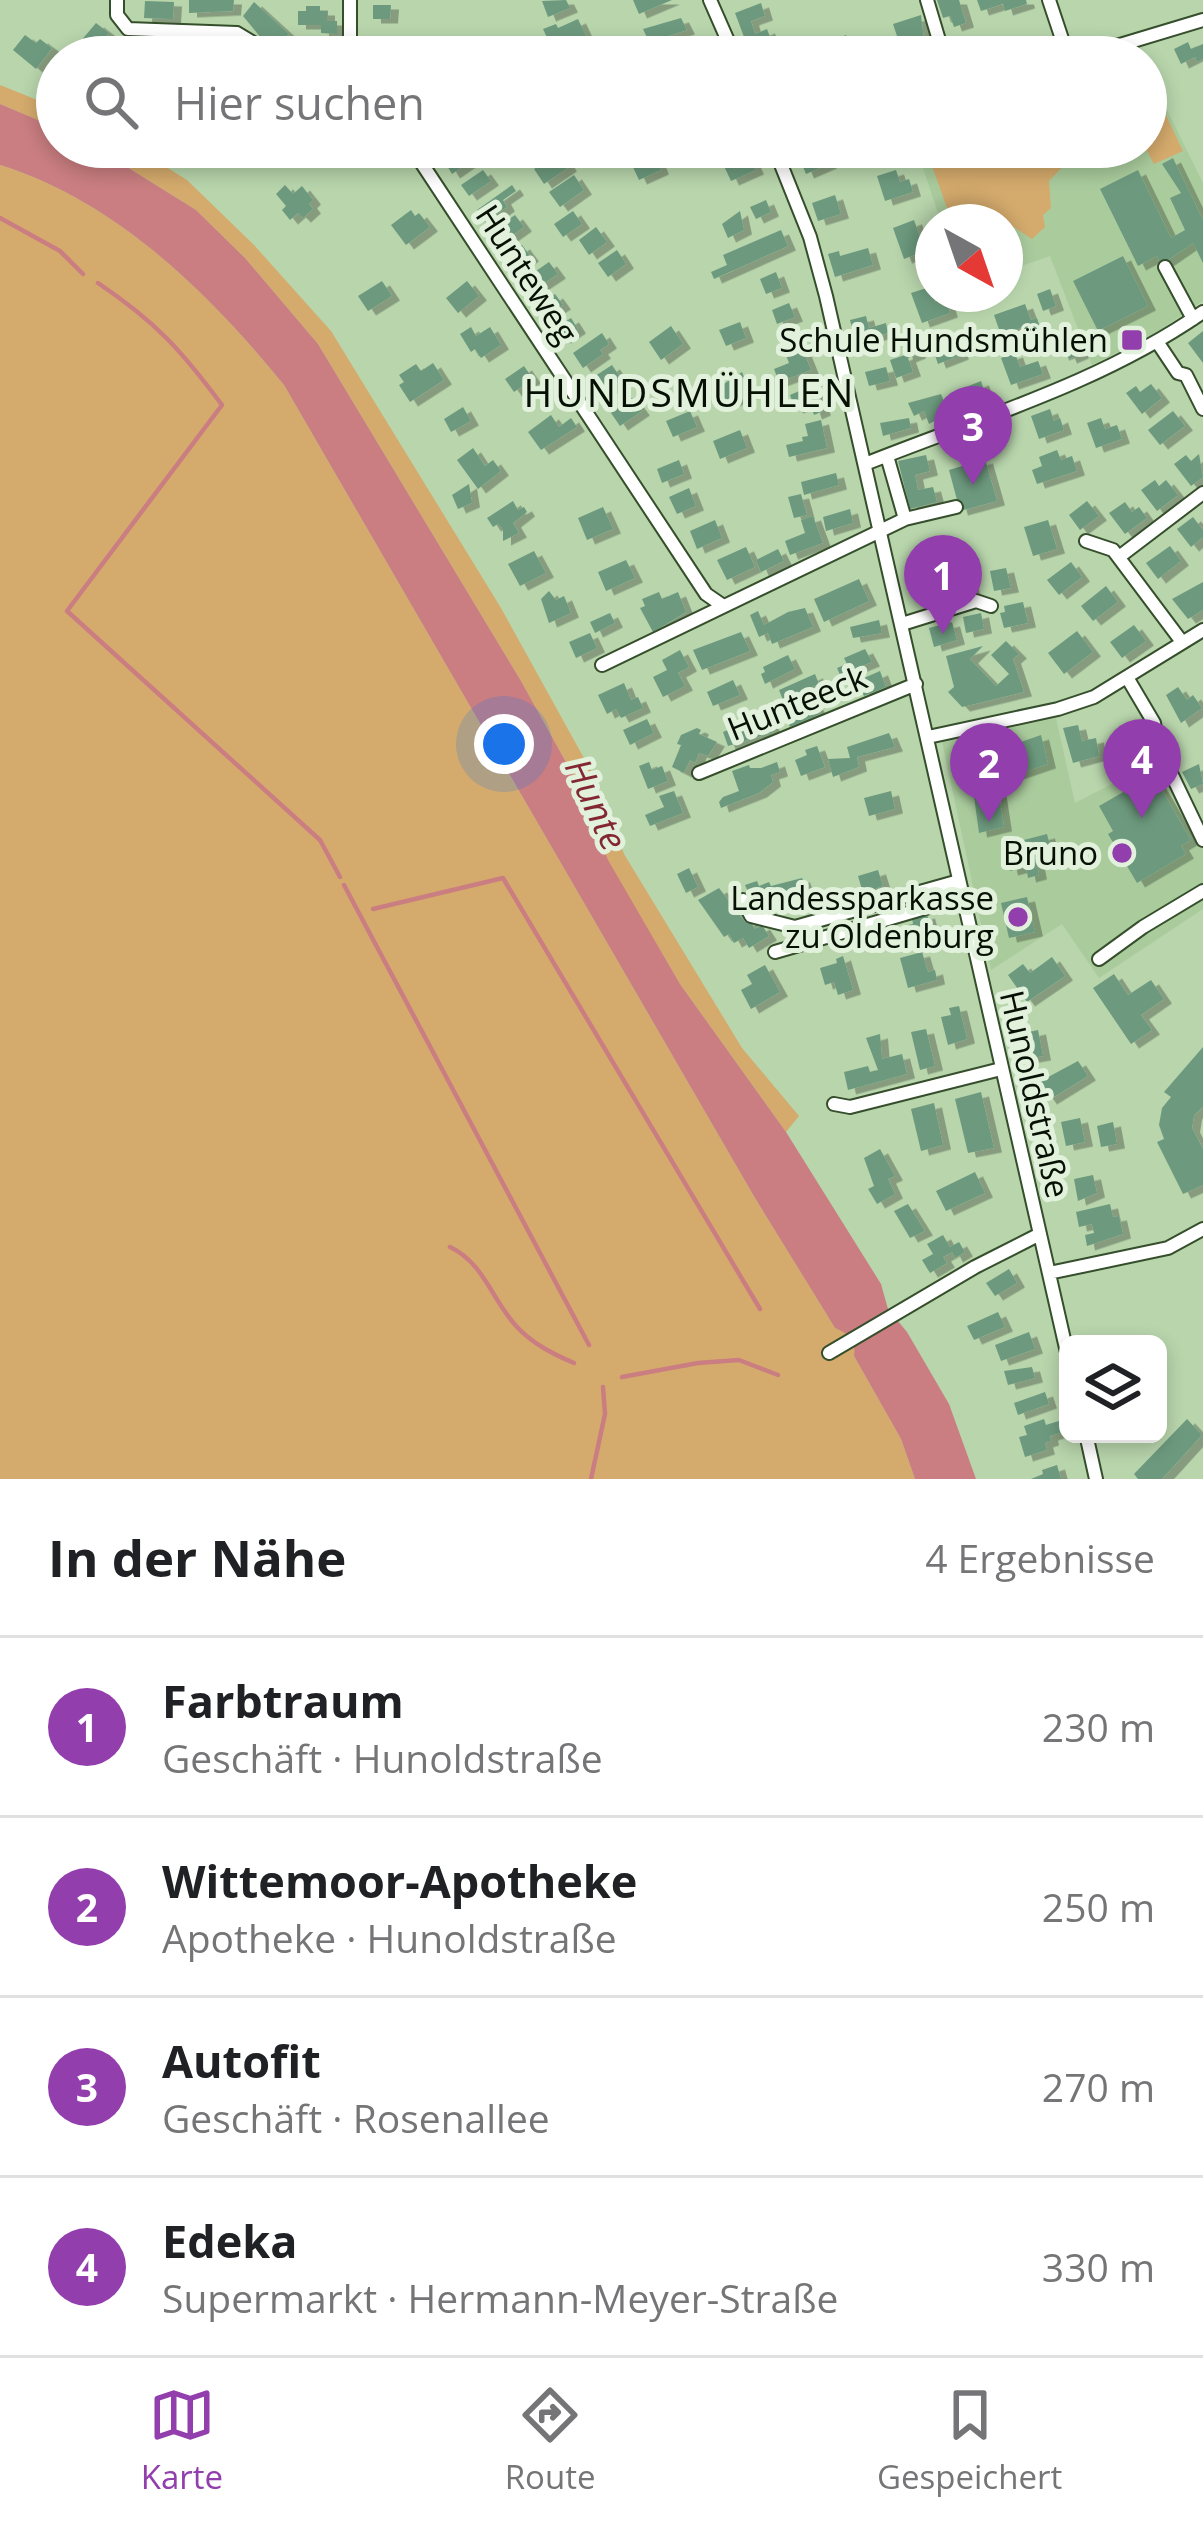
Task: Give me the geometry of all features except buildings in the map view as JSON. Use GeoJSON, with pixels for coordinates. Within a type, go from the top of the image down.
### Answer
{"type":"FeatureCollection","features":[{"type":"Feature","properties":{"kind":"street"},"geometry":{"type":"LineString","coordinates":[[117,0],[117,15],[128,29],[241,36]]}},
{"type":"Feature","properties":{"kind":"street"},"geometry":{"type":"LineString","coordinates":[[350,0],[351,36]]}},
{"type":"Feature","properties":{"kind":"street"},"geometry":{"type":"LineString","coordinates":[[710,0],[726,36]]}},
{"type":"Feature","properties":{"kind":"street"},"geometry":{"type":"LineString","coordinates":[[927,0],[938,36]]}},
{"type":"Feature","properties":{"kind":"street"},"geometry":{"type":"LineString","coordinates":[[1049,0],[1061,36]]}},
{"type":"Feature","properties":{"kind":"street"},"geometry":{"type":"LineString","coordinates":[[1149,36],[1203,20]]}},
{"type":"Feature","properties":{"kind":"street","name":"Hunteweg"},"geometry":{"type":"LineString","coordinates":[[425,168],[706,594],[722,605]]}},
{"type":"Feature","properties":{"kind":"street","name":"Hunoldstraße"},"geometry":{"type":"LineString","coordinates":[[782,168],[810,237],[866,464],[1063,1335]]}},
{"type":"Feature","properties":{"kind":"street"},"geometry":{"type":"LineString","coordinates":[[866,464],[1106,370],[1158,343],[1198,316],[1165,267]]}},
{"type":"Feature","properties":{"kind":"street"},"geometry":{"type":"LineString","coordinates":[[1158,343],[1178,373],[1186,375],[1203,409]]}},
{"type":"Feature","properties":{"kind":"street"},"geometry":{"type":"LineString","coordinates":[[886,456],[905,519]]}},
{"type":"Feature","properties":{"kind":"street"},"geometry":{"type":"LineString","coordinates":[[1119,557],[1203,493]]}},
{"type":"Feature","properties":{"kind":"street"},"geometry":{"type":"LineString","coordinates":[[602,665],[905,519],[956,507]]}},
{"type":"Feature","properties":{"kind":"street"},"geometry":{"type":"LineString","coordinates":[[1086,541],[1103,543],[1119,557],[1182,642]]}},
{"type":"Feature","properties":{"kind":"street"},"geometry":{"type":"LineString","coordinates":[[902,624],[976,601],[991,606]]}},
{"type":"Feature","properties":{"kind":"street"},"geometry":{"type":"LineString","coordinates":[[928,737],[1094,698],[1203,630]]}},
{"type":"Feature","properties":{"kind":"street"},"geometry":{"type":"LineString","coordinates":[[1128,679],[1154,723],[1160,748],[1203,840]]}},
{"type":"Feature","properties":{"kind":"street","name":"Hunteeck"},"geometry":{"type":"LineString","coordinates":[[699,773],[916,684]]}},
{"type":"Feature","properties":{"kind":"street"},"geometry":{"type":"LineString","coordinates":[[743,900],[752,916],[796,927],[959,881]]}},
{"type":"Feature","properties":{"kind":"street"},"geometry":{"type":"LineString","coordinates":[[1099,959],[1203,891]]}},
{"type":"Feature","properties":{"kind":"street"},"geometry":{"type":"LineString","coordinates":[[775,952],[963,897]]}},
{"type":"Feature","properties":{"kind":"street"},"geometry":{"type":"LineString","coordinates":[[834,1104],[850,1107],[1001,1069]]}},
{"type":"Feature","properties":{"kind":"street"},"geometry":{"type":"LineString","coordinates":[[1049,1273],[1168,1248],[1203,1229]]}},
{"type":"Feature","properties":{"kind":"street"},"geometry":{"type":"LineString","coordinates":[[835,1350],[1040,1234]]}},
{"type":"Feature","properties":{"kind":"street"},"geometry":{"type":"LineString","coordinates":[[1088,1443],[1096,1479]]}},
{"type":"Feature","properties":{"kind":"shaded area"},"geometry":{"type":"Polygon","coordinates":[[[0,85],[36,100],[36,119],[0,104],[0,85]]]}},
{"type":"Feature","properties":{"kind":"shaded area"},"geometry":{"type":"Polygon","coordinates":[[[0,104],[36,119],[36,168],[129,168],[196,210],[245,258],[318,344],[521,681],[572,773],[608,860],[680,984],[786,1132],[881,1284],[888,1309],[949,1404],[976,1479],[915,1479],[901,1439],[854,1356],[853,1342],[835,1328],[755,1198],[284,385],[192,284],[121,226],[42,181],[0,165],[0,104]]]}},
{"type":"Feature","properties":{"kind":"shaded area"},"geometry":{"type":"Polygon","coordinates":[[[1167,110],[1203,183],[1203,301],[1152,335],[1092,365],[1050,256],[1023,266],[1023,204],[935,204],[923,168],[1167,168],[1167,110]]]}},
{"type":"Feature","properties":{"kind":"shaded area"},"geometry":{"type":"Polygon","coordinates":[[[1167,117],[1183,151],[1167,158],[1167,117]]]}},
{"type":"Feature","properties":{"kind":"shaded area"},"geometry":{"type":"Polygon","coordinates":[[[0,165],[42,181],[121,226],[192,284],[284,385],[755,1198],[835,1328],[853,1341],[854,1356],[901,1439],[915,1479],[0,1479],[0,165]]]}},
{"type":"Feature","properties":{"kind":"shaded area"},"geometry":{"type":"Polygon","coordinates":[[[129,168],[168,168],[187,180],[254,245],[331,331],[501,608],[595,778],[624,854],[742,1048],[799,1116],[786,1132],[680,984],[607,860],[572,773],[521,681],[318,344],[245,258],[196,210],[129,168]]]}},
{"type":"Feature","properties":{"kind":"shaded area"},"geometry":{"type":"Polygon","coordinates":[[[933,168],[1061,168],[1049,181],[1051,208],[1043,215],[1045,227],[1032,239],[1023,233],[1023,204],[946,204],[933,168]]]}},
{"type":"Feature","properties":{"kind":"shaded area"},"geometry":{"type":"Polygon","coordinates":[[[1056,718],[1075,803],[1154,762],[1203,849],[1203,909],[1099,978],[1062,924],[991,970],[942,742],[1056,718]]]}},
{"type":"Feature","properties":{"kind":"waterway"},"geometry":{"type":"LineString","coordinates":[[0,218],[60,251],[83,274]]}},
{"type":"Feature","properties":{"kind":"waterway"},"geometry":{"type":"LineString","coordinates":[[98,283],[166,338],[222,405],[67,611],[320,840],[340,877]]}},
{"type":"Feature","properties":{"kind":"waterway"},"geometry":{"type":"LineString","coordinates":[[373,909],[503,878],[760,1309]]}},
{"type":"Feature","properties":{"kind":"waterway"},"geometry":{"type":"LineString","coordinates":[[344,885],[589,1345]]}},
{"type":"Feature","properties":{"kind":"waterway"},"geometry":{"type":"LineString","coordinates":[[450,1247],[480,1272],[523,1333],[574,1363]]}},
{"type":"Feature","properties":{"kind":"waterway"},"geometry":{"type":"LineString","coordinates":[[622,1377],[739,1360],[778,1375]]}},
{"type":"Feature","properties":{"kind":"waterway"},"geometry":{"type":"LineString","coordinates":[[591,1479],[605,1414],[603,1387]]}},
{"type":"Feature","properties":{"kind":"place","name":"Schule Hundsmühlen"},"geometry":{"type":"Point","coordinates":[1132,340]}},
{"type":"Feature","properties":{"kind":"place","name":"Autofit"},"geometry":{"type":"Point","coordinates":[973,485]}},
{"type":"Feature","properties":{"kind":"place","name":"Farbtraum"},"geometry":{"type":"Point","coordinates":[943,634]}},
{"type":"Feature","properties":{"kind":"place","name":"Edeka"},"geometry":{"type":"Point","coordinates":[1142,818]}},
{"type":"Feature","properties":{"kind":"place","name":"Wittemoor-Apotheke"},"geometry":{"type":"Point","coordinates":[989,822]}},
{"type":"Feature","properties":{"kind":"place","name":"Bruno"},"geometry":{"type":"Point","coordinates":[1122,853]}},
{"type":"Feature","properties":{"kind":"place","name":"Landessparkasse zu Oldenburg"},"geometry":{"type":"Point","coordinates":[1018,917]}},
{"type":"Feature","properties":{"kind":"district","name":"HUNDSMÜHLEN"},"geometry":{"type":"Point","coordinates":[690,393]}},
{"type":"Feature","properties":{"kind":"water label","name":"Hunte"},"geometry":{"type":"Point","coordinates":[596,804]}}]}
